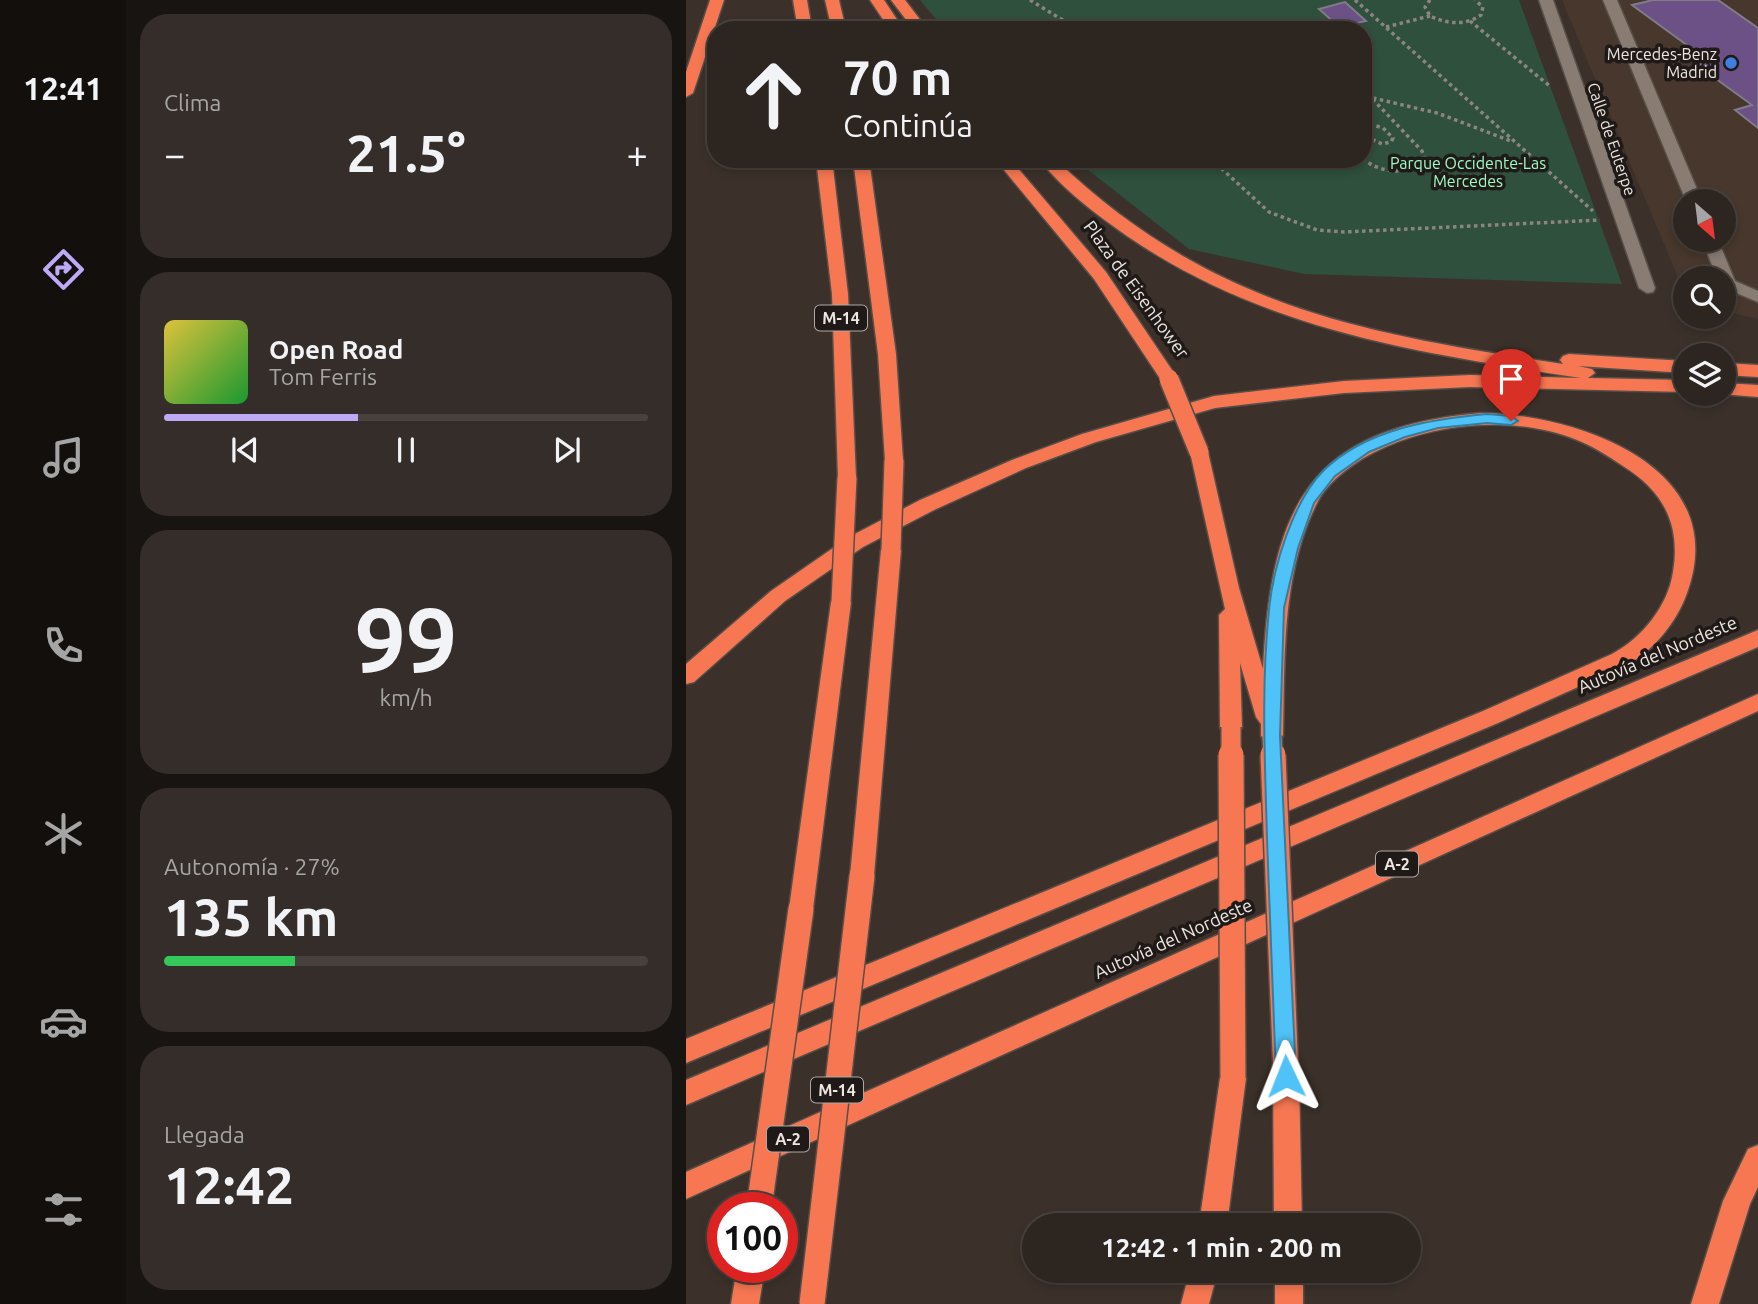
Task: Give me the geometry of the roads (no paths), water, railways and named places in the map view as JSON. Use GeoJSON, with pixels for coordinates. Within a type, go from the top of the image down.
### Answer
{"type":"FeatureCollection","features":[{"type":"Feature","properties":{"kind":"highway"},"geometry":{"type":"LineString","coordinates":[[710,21],[717,0]]}},
{"type":"Feature","properties":{"kind":"highway"},"geometry":{"type":"LineString","coordinates":[[800,0],[804,21]]}},
{"type":"Feature","properties":{"kind":"highway"},"geometry":{"type":"LineString","coordinates":[[832,0],[837,21]]}},
{"type":"Feature","properties":{"kind":"highway"},"geometry":{"type":"LineString","coordinates":[[877,0],[891,21]]}},
{"type":"Feature","properties":{"kind":"highway"},"geometry":{"type":"LineString","coordinates":[[898,0],[914,21]]}},
{"type":"Feature","properties":{"kind":"highway"},"geometry":{"type":"LineString","coordinates":[[686,93],[707,30]]}},
{"type":"Feature","properties":{"kind":"highway","name":"M-14"},"geometry":{"type":"LineString","coordinates":[[761,1192],[802,909],[841,602],[847,478],[840,294],[825,168]]}},
{"type":"Feature","properties":{"kind":"highway","name":"M-14"},"geometry":{"type":"LineString","coordinates":[[812,1304],[862,876],[891,550],[894,461],[887,354],[862,168]]}},
{"type":"Feature","properties":{"kind":"highway","name":"Plaza de Eisenhower"},"geometry":{"type":"LineString","coordinates":[[1010,168],[1100,276],[1169,379],[1199,452],[1229,588],[1272,736],[1289,1213]]}},
{"type":"Feature","properties":{"kind":"highway"},"geometry":{"type":"LineString","coordinates":[[1056,168],[1098,207],[1187,265],[1242,292],[1317,321],[1392,341],[1673,386]]}},
{"type":"Feature","properties":{"kind":"highway"},"geometry":{"type":"LineString","coordinates":[[1468,354],[1673,366]]}},
{"type":"Feature","properties":{"kind":"highway"},"geometry":{"type":"LineString","coordinates":[[1736,370],[1758,371]]}},
{"type":"Feature","properties":{"kind":"highway"},"geometry":{"type":"LineString","coordinates":[[686,676],[778,596],[856,542],[927,505],[1019,464],[1090,438],[1214,402],[1344,387],[1470,381],[1673,386]]}},
{"type":"Feature","properties":{"kind":"highway"},"geometry":{"type":"LineString","coordinates":[[1736,390],[1758,391]]}},
{"type":"Feature","properties":{"kind":"highway"},"geometry":{"type":"LineString","coordinates":[[686,1051],[1469,726],[1633,652],[1654,630],[1678,595],[1688,558],[1682,526],[1669,495],[1633,462],[1581,434],[1535,423],[1487,419],[1438,423],[1400,434],[1364,449],[1330,473],[1308,501],[1290,548],[1277,608],[1272,736]]}},
{"type":"Feature","properties":{"kind":"highway","name":"Plaza de Eisenhower"},"geometry":{"type":"LineString","coordinates":[[1215,1213],[1233,1078],[1229,588]]}},
{"type":"Feature","properties":{"kind":"highway","name":"Autovía del Nordeste"},"geometry":{"type":"LineString","coordinates":[[686,1093],[1758,638]]}},
{"type":"Feature","properties":{"kind":"highway","name":"Autovía del Nordeste"},"geometry":{"type":"LineString","coordinates":[[686,1186],[1758,702]]}},
{"type":"Feature","properties":{"kind":"highway"},"geometry":{"type":"LineString","coordinates":[[1704,1304],[1737,1201],[1758,1158]]}},
{"type":"Feature","properties":{"kind":"highway"},"geometry":{"type":"LineString","coordinates":[[745,1304],[748,1283]]}},
{"type":"Feature","properties":{"kind":"highway"},"geometry":{"type":"LineString","coordinates":[[1195,1304],[1201,1283]]}},
{"type":"Feature","properties":{"kind":"highway"},"geometry":{"type":"LineString","coordinates":[[1289,1283],[1289,1304]]}},
{"type":"Feature","properties":{"kind":"street","name":"Calle de Euterpe"},"geometry":{"type":"LineString","coordinates":[[1546,0],[1647,288]]}},
{"type":"Feature","properties":{"kind":"street"},"geometry":{"type":"LineString","coordinates":[[1610,0],[1688,189]]}},
{"type":"Feature","properties":{"kind":"street"},"geometry":{"type":"LineString","coordinates":[[1715,252],[1728,284],[1758,297]]}},
{"type":"Feature","properties":{"kind":"place","name":"Mercedes-Benz Madrid"},"geometry":{"type":"Point","coordinates":[1731,63]}},
{"type":"Feature","properties":{"kind":"park label","name":"Parque Occidente-Las Mercedes"},"geometry":{"type":"Point","coordinates":[1468,172]}}]}
